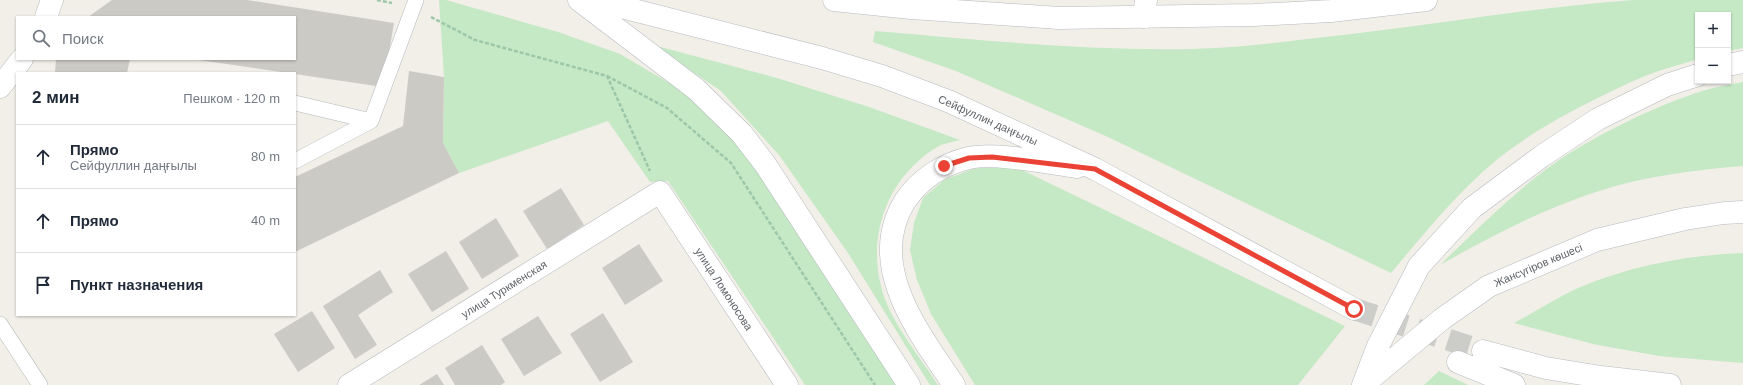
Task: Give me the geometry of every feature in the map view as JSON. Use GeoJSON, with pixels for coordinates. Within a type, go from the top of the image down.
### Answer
{"type":"FeatureCollection","features":[{"type":"Feature","properties":{"kind":"main road"},"geometry":{"type":"LineString","coordinates":[[46,16],[52,0]]}},
{"type":"Feature","properties":{"kind":"main road"},"geometry":{"type":"LineString","coordinates":[[579,0],[696,89],[742,134],[765,164],[909,385]]}},
{"type":"Feature","properties":{"kind":"main road","name":"Сейфуллин даңғылы"},"geometry":{"type":"LineString","coordinates":[[594,0],[822,58],[882,76],[948,101],[1095,169],[1354,309]]}},
{"type":"Feature","properties":{"kind":"main road"},"geometry":{"type":"LineString","coordinates":[[834,0],[911,8],[1059,18],[1145,8],[1331,11],[1426,0]]}},
{"type":"Feature","properties":{"kind":"main road"},"geometry":{"type":"LineString","coordinates":[[0,87],[6,82],[21,60]]}},
{"type":"Feature","properties":{"kind":"main road"},"geometry":{"type":"LineString","coordinates":[[1731,64],[1743,62]]}},
{"type":"Feature","properties":{"kind":"main road"},"geometry":{"type":"LineString","coordinates":[[1363,385],[1378,346],[1419,266],[1472,208],[1542,156],[1598,119],[1667,86],[1695,76]]}},
{"type":"Feature","properties":{"kind":"main road"},"geometry":{"type":"LineString","coordinates":[[954,385],[914,325],[902,301],[894,275],[891,254],[892,231],[898,212],[909,195],[924,179],[944,166],[969,158],[992,157],[1095,169]]}},
{"type":"Feature","properties":{"kind":"main road","name":"улица Туркменская"},"geometry":{"type":"LineString","coordinates":[[349,385],[660,192]]}},
{"type":"Feature","properties":{"kind":"main road","name":"улица Ломоносова"},"geometry":{"type":"LineString","coordinates":[[660,192],[787,385]]}},
{"type":"Feature","properties":{"kind":"main road","name":"Жансүгіров көшесі"},"geometry":{"type":"LineString","coordinates":[[1363,385],[1453,311],[1489,286],[1597,240],[1685,219],[1724,213],[1743,212]]}},
{"type":"Feature","properties":{"kind":"main road"},"geometry":{"type":"LineString","coordinates":[[1483,351],[1546,368],[1601,377],[1670,385]]}},
{"type":"Feature","properties":{"kind":"main road"},"geometry":{"type":"LineString","coordinates":[[1458,362],[1514,385]]}},
{"type":"Feature","properties":{"kind":"lane"},"geometry":{"type":"LineString","coordinates":[[296,160],[371,121],[415,4]]}},
{"type":"Feature","properties":{"kind":"lane"},"geometry":{"type":"LineString","coordinates":[[296,103],[371,121]]}},
{"type":"Feature","properties":{"kind":"lane"},"geometry":{"type":"LineString","coordinates":[[0,324],[40,385]]}},
{"type":"Feature","properties":{"kind":"path"},"geometry":{"type":"LineString","coordinates":[[377,0],[415,4],[475,40],[607,76],[667,108],[731,163],[875,385]]}},
{"type":"Feature","properties":{"kind":"path"},"geometry":{"type":"LineString","coordinates":[[607,76],[660,192]]}},
{"type":"Feature","properties":{"kind":"green space"},"geometry":{"type":"Polygon","coordinates":[[[439,0],[446,0],[558,32],[620,54],[671,84],[709,114],[747,156],[901,385],[805,385],[668,181],[650,182],[608,121],[459,173],[443,143],[444,77],[439,0]]]}},
{"type":"Feature","properties":{"kind":"green space"},"geometry":{"type":"Polygon","coordinates":[[[1634,0],[1743,0],[1743,48],[1731,50],[1731,12],[1695,12],[1695,60],[1640,78],[1545,126],[1527,138],[1494,162],[1466,188],[1427,230],[1391,273],[1108,137],[956,71],[873,42],[875,31],[1073,47],[1152,49],[1221,48],[1634,0]]]}},
{"type":"Feature","properties":{"kind":"green space"},"geometry":{"type":"Polygon","coordinates":[[[653,45],[777,78],[869,107],[960,140],[939,146],[919,160],[902,178],[890,198],[882,220],[877,243],[878,266],[882,290],[891,313],[938,385],[930,385],[848,253],[779,155],[721,91],[653,45]]]}},
{"type":"Feature","properties":{"kind":"green space"},"geometry":{"type":"Polygon","coordinates":[[[1743,82],[1743,166],[1670,174],[1634,181],[1599,191],[1558,206],[1518,224],[1440,265],[1517,192],[1545,170],[1580,147],[1620,125],[1662,106],[1702,91],[1743,82]]]}},
{"type":"Feature","properties":{"kind":"green space"},"geometry":{"type":"Polygon","coordinates":[[[997,166],[1020,169],[1345,326],[1298,385],[975,385],[931,314],[917,280],[910,250],[914,223],[923,198],[944,180],[973,169],[997,166]]]}},
{"type":"Feature","properties":{"kind":"green space"},"geometry":{"type":"Polygon","coordinates":[[[1743,253],[1743,363],[1659,356],[1593,344],[1514,323],[1562,296],[1598,280],[1638,268],[1680,259],[1743,253]]]}},
{"type":"Feature","properties":{"kind":"green space"},"geometry":{"type":"Polygon","coordinates":[[[1439,371],[1468,385],[1424,385],[1439,371]]]}},
{"type":"Feature","properties":{"kind":"building"},"geometry":{"type":"Polygon","coordinates":[[[112,0],[247,0],[394,23],[383,87],[296,74],[296,72],[281,72],[199,60],[296,60],[296,16],[89,16],[112,0]]]}},
{"type":"Feature","properties":{"kind":"building"},"geometry":{"type":"Polygon","coordinates":[[[56,60],[130,60],[127,72],[55,72],[56,60]]]}},
{"type":"Feature","properties":{"kind":"building"},"geometry":{"type":"Polygon","coordinates":[[[409,71],[444,77],[443,143],[459,173],[296,252],[296,177],[403,126],[409,71]]]}},
{"type":"Feature","properties":{"kind":"building"},"geometry":{"type":"Polygon","coordinates":[[[561,188],[584,225],[547,249],[523,211],[561,188]]]}},
{"type":"Feature","properties":{"kind":"building"},"geometry":{"type":"Polygon","coordinates":[[[496,218],[519,256],[482,279],[459,242],[496,218]]]}},
{"type":"Feature","properties":{"kind":"building"},"geometry":{"type":"Polygon","coordinates":[[[639,244],[663,281],[625,305],[602,268],[639,244]]]}},
{"type":"Feature","properties":{"kind":"building"},"geometry":{"type":"Polygon","coordinates":[[[446,251],[469,289],[432,312],[408,274],[446,251]]]}},
{"type":"Feature","properties":{"kind":"building"},"geometry":{"type":"Polygon","coordinates":[[[380,270],[393,292],[358,315],[377,345],[355,359],[323,306],[380,270]]]}},
{"type":"Feature","properties":{"kind":"building"},"geometry":{"type":"Polygon","coordinates":[[[312,311],[335,348],[298,372],[274,334],[312,311]]]}},
{"type":"Feature","properties":{"kind":"building"},"geometry":{"type":"Polygon","coordinates":[[[603,313],[633,362],[600,382],[570,334],[603,313]]]}},
{"type":"Feature","properties":{"kind":"building"},"geometry":{"type":"Polygon","coordinates":[[[538,316],[562,353],[524,376],[501,339],[538,316]]]}},
{"type":"Feature","properties":{"kind":"building"},"geometry":{"type":"Polygon","coordinates":[[[482,345],[505,382],[501,385],[455,385],[445,368],[482,345]]]}},
{"type":"Feature","properties":{"kind":"building"},"geometry":{"type":"Polygon","coordinates":[[[437,374],[444,385],[419,385],[437,374]]]}},
{"type":"Feature","properties":{"kind":"tunnel"},"geometry":{"type":"LineString","coordinates":[[1354,309],[1483,351]]}},
{"type":"Feature","properties":{"kind":"route"},"geometry":{"type":"LineString","coordinates":[[944,166],[969,158],[992,157],[1095,169],[1354,309]]}}]}
